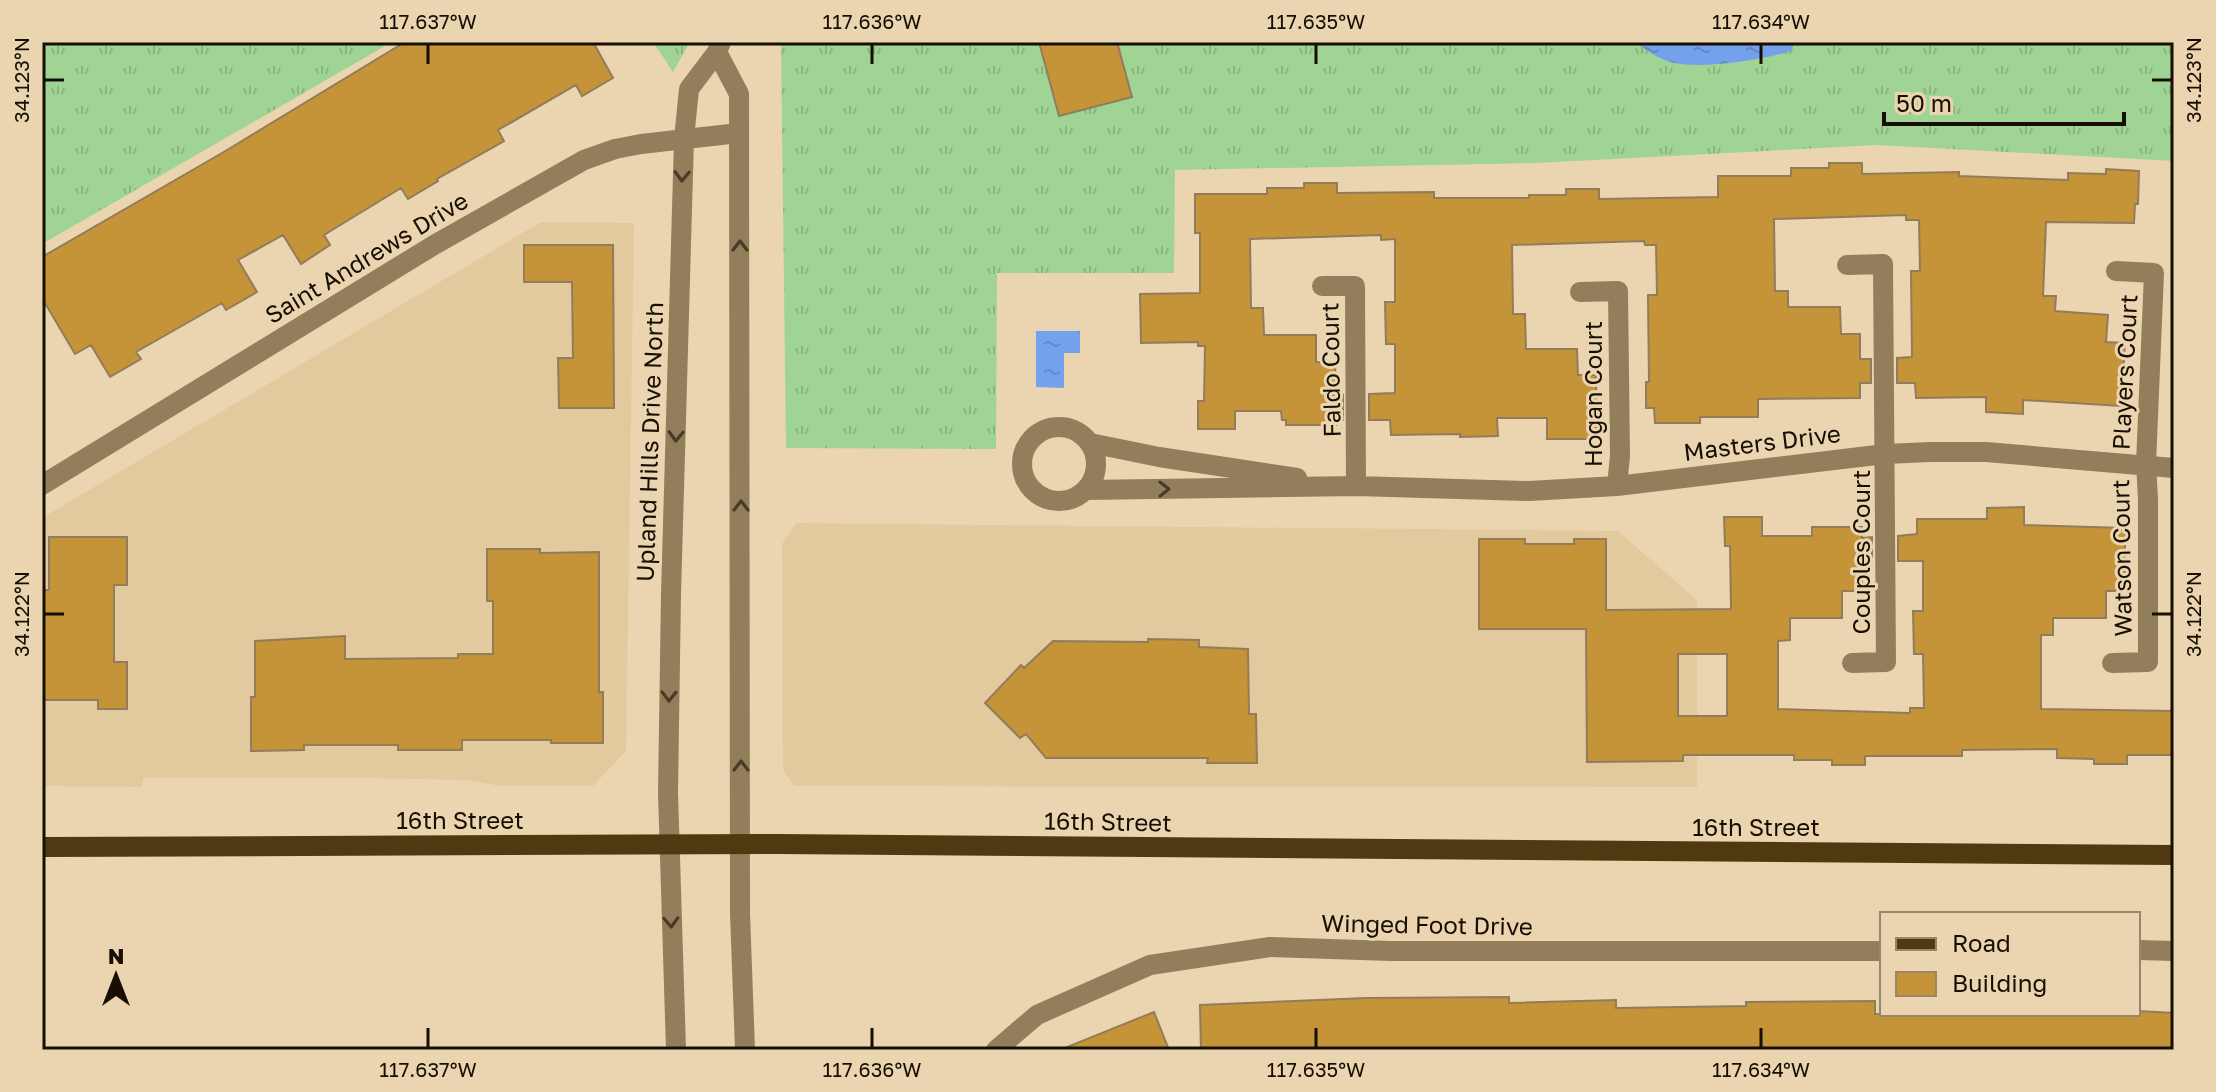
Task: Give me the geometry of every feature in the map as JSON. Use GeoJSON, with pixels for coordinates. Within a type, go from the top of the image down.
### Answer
{"type":"FeatureCollection","features":[{"type":"Feature","properties":{"kind":"main road","name":"16th Street"},"geometry":{"type":"LineString","coordinates":[[42,847],[740,844],[2174,855]]}},
{"type":"Feature","properties":{"kind":"street","name":"Upland Hills Drive North"},"geometry":{"type":"LineString","coordinates":[[719,47],[739,94],[740,844],[745,1050]]}},
{"type":"Feature","properties":{"kind":"street","name":"Upland Hills Drive North"},"geometry":{"type":"LineString","coordinates":[[676,1050],[668,844],[671,594],[684,139],[689,89],[719,47]]}},
{"type":"Feature","properties":{"kind":"street","name":"Saint Andrews Drive"},"geometry":{"type":"LineString","coordinates":[[42,485],[434,245],[584,160],[615,149],[739,133]]}},
{"type":"Feature","properties":{"kind":"street"},"geometry":{"type":"LineString","coordinates":[[1847,265],[1883,264],[1885,454]]}},
{"type":"Feature","properties":{"kind":"street","name":"Players Court"},"geometry":{"type":"LineString","coordinates":[[2116,271],[2154,273],[2146,464]]}},
{"type":"Feature","properties":{"kind":"street","name":"Faldo Court"},"geometry":{"type":"LineString","coordinates":[[1322,286],[1355,286],[1356,486]]}},
{"type":"Feature","properties":{"kind":"street","name":"Hogan Court"},"geometry":{"type":"LineString","coordinates":[[1580,292],[1618,291],[1620,456],[1617,486]]}},
{"type":"Feature","properties":{"kind":"street","name":"Masters Drive"},"geometry":{"type":"LineString","coordinates":[[1356,486],[1159,457],[1090,443],[1070,429],[1058,427],[1035,436],[1022,457],[1025,481],[1042,498],[1065,501],[1086,490],[1356,486],[1529,491],[1617,486],[1885,454],[1986,452],[2174,468]]}},
{"type":"Feature","properties":{"kind":"street"},"geometry":{"type":"LineString","coordinates":[[1086,490],[1096,467],[1090,443]]}},
{"type":"Feature","properties":{"kind":"street","name":"Couples Court"},"geometry":{"type":"LineString","coordinates":[[1852,663],[1886,662],[1885,454]]}},
{"type":"Feature","properties":{"kind":"street","name":"Watson Court"},"geometry":{"type":"LineString","coordinates":[[2112,663],[2148,662],[2146,464]]}},
{"type":"Feature","properties":{"kind":"street","name":"Winged Foot Drive"},"geometry":{"type":"LineString","coordinates":[[996,1050],[1037,1015],[1150,965],[1270,947],[1391,951],[1880,951]]}},
{"type":"Feature","properties":{"kind":"street"},"geometry":{"type":"LineString","coordinates":[[2140,950],[2174,951]]}},
{"type":"Feature","properties":{"kind":"shaded area"},"geometry":{"type":"Polygon","coordinates":[[[541,222],[634,223],[626,751],[593,786],[500,786],[469,780],[370,778],[143,778],[142,787],[42,786],[42,518],[541,222]]]}},
{"type":"Feature","properties":{"kind":"shaded area"},"geometry":{"type":"Polygon","coordinates":[[[796,523],[1618,531],[1697,600],[1697,787],[794,786],[783,770],[782,544],[796,523]]]}},
{"type":"Feature","properties":{"kind":"green space"},"geometry":{"type":"Polygon","coordinates":[[[42,42],[392,42],[42,244],[42,42]]]}},
{"type":"Feature","properties":{"kind":"green space"},"geometry":{"type":"Polygon","coordinates":[[[653,42],[690,42],[673,72],[653,42]]]}},
{"type":"Feature","properties":{"kind":"green space"},"geometry":{"type":"Polygon","coordinates":[[[781,42],[2174,42],[2174,161],[1878,145],[1537,163],[1175,170],[1174,273],[997,273],[996,449],[786,448],[781,42]]]}},
{"type":"Feature","properties":{"kind":"water"},"geometry":{"type":"Polygon","coordinates":[[[1636,42],[1795,42],[1791,51],[1778,54],[1732,63],[1687,65],[1669,62],[1636,42]]]}},
{"type":"Feature","properties":{"kind":"water"},"geometry":{"type":"Polygon","coordinates":[[[1036,331],[1080,331],[1080,353],[1064,353],[1064,388],[1036,387],[1036,331]]]}},
{"type":"Feature","properties":{"kind":"building"},"geometry":{"type":"Polygon","coordinates":[[[405,42],[593,42],[613,78],[582,96],[576,85],[498,130],[504,141],[408,199],[401,188],[324,235],[330,245],[301,264],[283,235],[238,260],[257,292],[226,310],[222,303],[136,352],[141,359],[110,377],[91,345],[75,354],[42,298],[42,257],[405,42]]]}},
{"type":"Feature","properties":{"kind":"building"},"geometry":{"type":"Polygon","coordinates":[[[1039,42],[1117,42],[1132,97],[1059,116],[1039,42]]]}},
{"type":"Feature","properties":{"kind":"building"},"geometry":{"type":"Polygon","coordinates":[[[1829,163],[1862,163],[1862,174],[1959,172],[1959,176],[2068,180],[2068,173],[2106,174],[2106,169],[2139,171],[2134,223],[2046,222],[2043,296],[2056,296],[2055,311],[2108,315],[2106,342],[2125,343],[2121,406],[2023,400],[2023,414],[1986,412],[1986,397],[1916,398],[1915,383],[1897,383],[1897,358],[1912,357],[1911,271],[1920,271],[1919,220],[1906,220],[1906,215],[1774,219],[1775,291],[1788,291],[1788,307],[1840,307],[1841,334],[1860,334],[1860,359],[1871,359],[1871,383],[1860,383],[1860,398],[1758,399],[1758,417],[1700,417],[1700,423],[1655,423],[1654,408],[1646,408],[1646,382],[1649,382],[1648,295],[1657,295],[1656,245],[1645,245],[1644,241],[1512,245],[1513,314],[1525,314],[1526,349],[1577,349],[1578,375],[1596,375],[1597,439],[1547,439],[1547,418],[1497,418],[1498,436],[1460,437],[1460,434],[1391,435],[1390,420],[1369,420],[1369,394],[1395,393],[1395,344],[1386,344],[1385,302],[1395,302],[1395,239],[1381,240],[1381,235],[1250,239],[1251,308],[1263,308],[1264,335],[1316,335],[1316,362],[1335,362],[1336,396],[1343,395],[1343,420],[1336,420],[1336,425],[1286,425],[1281,411],[1235,411],[1235,429],[1198,429],[1198,401],[1204,401],[1205,346],[1198,346],[1198,342],[1141,343],[1140,294],[1200,293],[1200,233],[1195,233],[1195,194],[1267,194],[1267,188],[1304,188],[1304,183],[1337,183],[1337,193],[1434,192],[1434,198],[1529,198],[1529,195],[1566,195],[1566,189],[1599,189],[1599,199],[1718,197],[1718,176],[1791,176],[1791,168],[1829,168],[1829,163]]]}},
{"type":"Feature","properties":{"kind":"building"},"geometry":{"type":"Polygon","coordinates":[[[524,245],[613,245],[614,408],[559,408],[558,358],[573,358],[572,282],[524,282],[524,245]]]}},
{"type":"Feature","properties":{"kind":"building"},"geometry":{"type":"Polygon","coordinates":[[[2024,507],[2024,525],[2125,528],[2125,591],[2106,591],[2106,618],[2053,618],[2053,635],[2041,635],[2041,709],[2174,711],[2174,755],[2127,755],[2127,764],[2094,764],[2094,759],[2057,758],[2057,749],[1962,750],[1962,756],[1865,756],[1865,765],[1832,765],[1832,760],[1794,760],[1794,755],[1683,755],[1683,761],[1587,762],[1586,629],[1479,629],[1479,539],[1525,539],[1525,544],[1574,544],[1574,539],[1606,539],[1606,610],[1731,609],[1730,546],[1725,546],[1724,517],[1762,517],[1762,536],[1812,536],[1812,527],[1862,527],[1862,538],[1872,537],[1872,561],[1862,561],[1862,591],[1842,591],[1842,618],[1790,618],[1790,640],[1778,641],[1778,709],[1910,713],[1910,708],[1924,708],[1923,654],[1914,654],[1913,611],[1923,611],[1923,561],[1898,561],[1898,536],[1917,534],[1917,519],[1987,519],[1987,508],[2024,507]],[[1678,654],[1678,716],[1727,716],[1727,654],[1678,654]]]}},
{"type":"Feature","properties":{"kind":"building"},"geometry":{"type":"Polygon","coordinates":[[[49,537],[127,537],[127,585],[114,585],[114,662],[127,662],[127,709],[98,709],[98,700],[42,700],[42,590],[49,590],[49,537]]]}},
{"type":"Feature","properties":{"kind":"building"},"geometry":{"type":"Polygon","coordinates":[[[487,549],[540,549],[540,553],[599,552],[599,692],[603,692],[603,743],[462,740],[462,750],[398,750],[398,745],[304,745],[304,750],[251,751],[255,641],[345,636],[345,659],[458,658],[458,654],[493,654],[493,601],[487,601],[487,549]]]}},
{"type":"Feature","properties":{"kind":"building"},"geometry":{"type":"Polygon","coordinates":[[[1148,639],[1199,640],[1199,647],[1248,649],[1249,714],[1256,714],[1257,763],[1207,763],[1208,758],[1046,758],[1026,734],[1020,738],[985,703],[1021,665],[1024,668],[1053,641],[1148,642],[1148,639]]]}},
{"type":"Feature","properties":{"kind":"building"},"geometry":{"type":"Polygon","coordinates":[[[1509,997],[1509,1003],[1616,1000],[1616,1008],[1746,1006],[1746,1002],[1875,1001],[1875,1014],[1880,1016],[2140,1016],[2140,1011],[2174,1013],[2174,1050],[1201,1050],[1200,1005],[1366,998],[1509,997]]]}},
{"type":"Feature","properties":{"kind":"building"},"geometry":{"type":"Polygon","coordinates":[[[1154,1012],[1169,1050],[1062,1049],[1154,1012]]]}}]}
